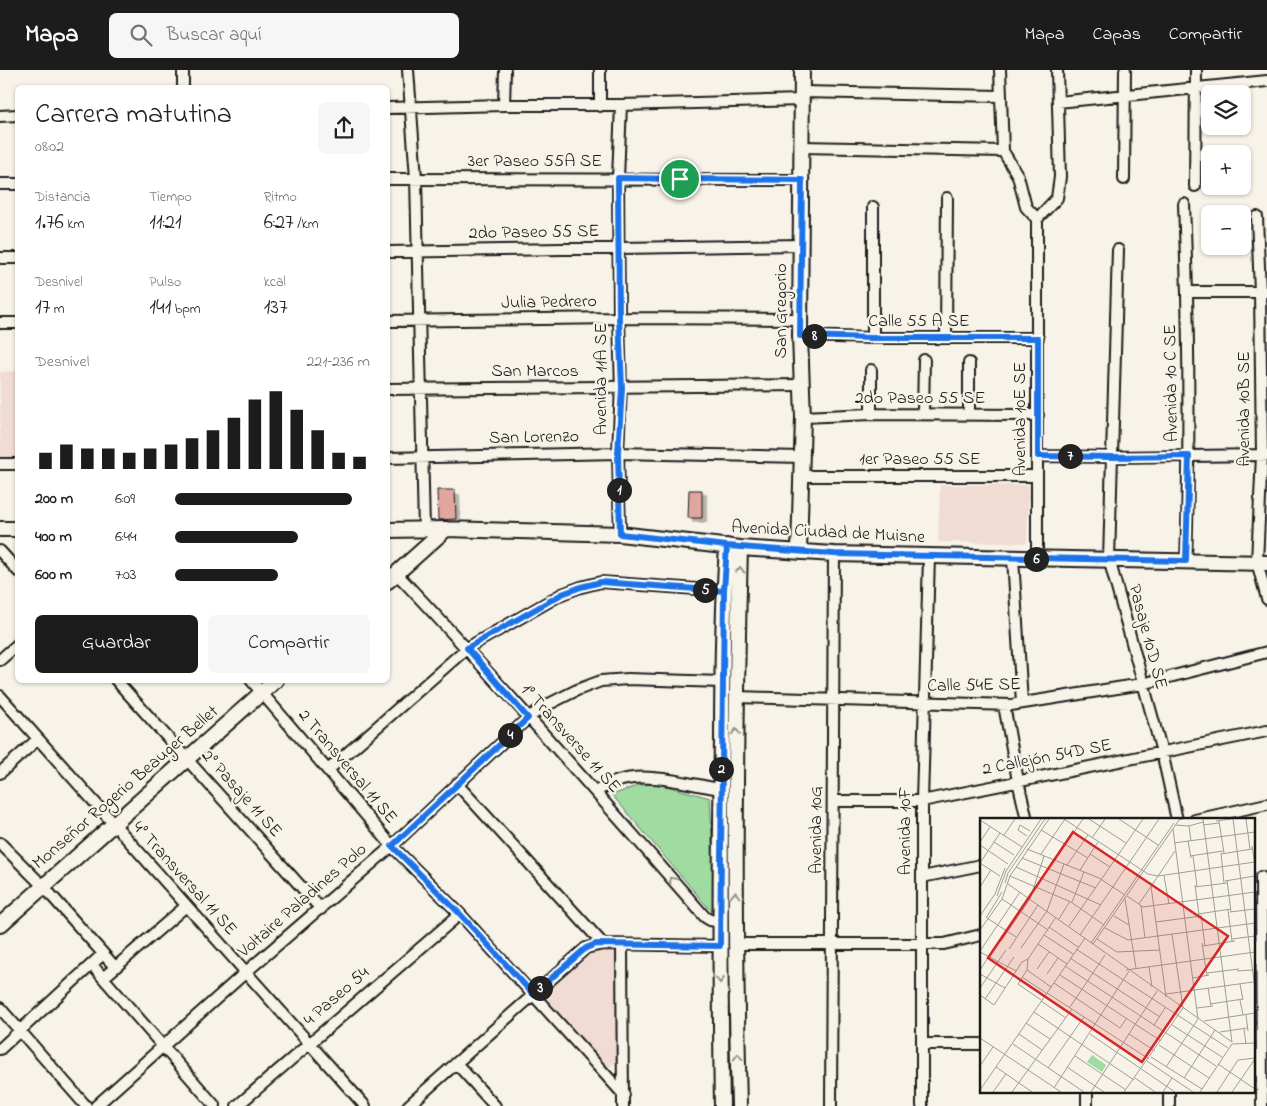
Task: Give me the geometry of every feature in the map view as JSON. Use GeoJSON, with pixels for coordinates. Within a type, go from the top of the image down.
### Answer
{"type":"FeatureCollection","features":[{"type":"Feature","properties":{"kind":"street"},"geometry":{"type":"LineString","coordinates":[[183,70],[183,85]]}},
{"type":"Feature","properties":{"kind":"street"},"geometry":{"type":"LineString","coordinates":[[408,70],[416,178],[424,530]]}},
{"type":"Feature","properties":{"kind":"street"},"geometry":{"type":"LineString","coordinates":[[504,105],[505,70]]}},
{"type":"Feature","properties":{"kind":"street"},"geometry":{"type":"LineString","coordinates":[[600,70],[600,106]]}},
{"type":"Feature","properties":{"kind":"street","name":"San Gregorio"},"geometry":{"type":"LineString","coordinates":[[799,551],[803,417],[800,336],[802,70]]}},
{"type":"Feature","properties":{"kind":"street"},"geometry":{"type":"LineString","coordinates":[[1000,70],[1003,151],[1018,176],[1026,207],[1037,219],[1057,198],[1060,177],[1057,70]]}},
{"type":"Feature","properties":{"kind":"street"},"geometry":{"type":"LineString","coordinates":[[1124,179],[1125,70]]}},
{"type":"Feature","properties":{"kind":"street"},"geometry":{"type":"LineString","coordinates":[[1195,186],[1196,70]]}},
{"type":"Feature","properties":{"kind":"street"},"geometry":{"type":"LineString","coordinates":[[1267,70],[1267,75]]}},
{"type":"Feature","properties":{"kind":"street"},"geometry":{"type":"LineString","coordinates":[[1058,102],[1267,81]]}},
{"type":"Feature","properties":{"kind":"street"},"geometry":{"type":"LineString","coordinates":[[390,108],[504,105],[600,106],[802,96],[1000,96]]}},
{"type":"Feature","properties":{"kind":"street","name":"Avenida 11A SE"},"geometry":{"type":"LineString","coordinates":[[620,534],[618,453],[622,388],[619,318],[620,247],[618,178],[621,105]]}},
{"type":"Feature","properties":{"kind":"street"},"geometry":{"type":"LineString","coordinates":[[0,116],[15,116]]}},
{"type":"Feature","properties":{"kind":"street"},"geometry":{"type":"LineString","coordinates":[[802,147],[1003,151]]}},
{"type":"Feature","properties":{"kind":"street","name":"3er Paseo 55A SE"},"geometry":{"type":"LineString","coordinates":[[390,179],[618,178],[802,180]]}},
{"type":"Feature","properties":{"kind":"street"},"geometry":{"type":"LineString","coordinates":[[0,184],[15,184]]}},
{"type":"Feature","properties":{"kind":"street"},"geometry":{"type":"LineString","coordinates":[[946,338],[947,198]]}},
{"type":"Feature","properties":{"kind":"street","name":"Avenida 10 C SE"},"geometry":{"type":"LineString","coordinates":[[1184,204],[1188,292],[1189,456],[1186,561]]}},
{"type":"Feature","properties":{"kind":"street"},"geometry":{"type":"LineString","coordinates":[[873,207],[873,338]]}},
{"type":"Feature","properties":{"kind":"street","name":"Avenida 10B SE"},"geometry":{"type":"LineString","coordinates":[[1256,217],[1264,292],[1265,455],[1262,563],[1267,599]]}},
{"type":"Feature","properties":{"kind":"street","name":"Avenida 10E SE"},"geometry":{"type":"LineString","coordinates":[[1037,219],[1037,559]]}},
{"type":"Feature","properties":{"kind":"street","name":"2do Paseo 55 SE"},"geometry":{"type":"LineString","coordinates":[[390,252],[801,245]]}},
{"type":"Feature","properties":{"kind":"street","name":"Pasaje 10D SE"},"geometry":{"type":"LineString","coordinates":[[1118,250],[1109,559],[1162,752],[1177,818]]}},
{"type":"Feature","properties":{"kind":"street"},"geometry":{"type":"LineString","coordinates":[[0,258],[15,258]]}},
{"type":"Feature","properties":{"kind":"street"},"geometry":{"type":"LineString","coordinates":[[1188,292],[1264,292]]}},
{"type":"Feature","properties":{"kind":"street","name":"Julia Pedrero"},"geometry":{"type":"LineString","coordinates":[[390,321],[619,318],[801,319]]}},
{"type":"Feature","properties":{"kind":"street"},"geometry":{"type":"LineString","coordinates":[[0,323],[15,323]]}},
{"type":"Feature","properties":{"kind":"street","name":"Calle 55 A SE"},"geometry":{"type":"LineString","coordinates":[[800,336],[1038,338]]}},
{"type":"Feature","properties":{"kind":"street"},"geometry":{"type":"LineString","coordinates":[[923,414],[924,360]]}},
{"type":"Feature","properties":{"kind":"street"},"geometry":{"type":"LineString","coordinates":[[969,363],[969,414]]}},
{"type":"Feature","properties":{"kind":"street"},"geometry":{"type":"LineString","coordinates":[[871,370],[871,414]]}},
{"type":"Feature","properties":{"kind":"street","name":"San Marcos"},"geometry":{"type":"LineString","coordinates":[[390,389],[802,385]]}},
{"type":"Feature","properties":{"kind":"street","name":"2do Paseo 55 SE"},"geometry":{"type":"LineString","coordinates":[[803,417],[871,414],[1038,415]]}},
{"type":"Feature","properties":{"kind":"street","name":"San Lorenzo"},"geometry":{"type":"LineString","coordinates":[[390,458],[618,453],[802,457]]}},
{"type":"Feature","properties":{"kind":"street"},"geometry":{"type":"LineString","coordinates":[[1038,456],[1265,455]]}},
{"type":"Feature","properties":{"kind":"street"},"geometry":{"type":"LineString","coordinates":[[0,464],[15,464]]}},
{"type":"Feature","properties":{"kind":"street","name":"1er Paseo 55 SE"},"geometry":{"type":"LineString","coordinates":[[802,476],[1037,476]]}},
{"type":"Feature","properties":{"kind":"street"},"geometry":{"type":"LineString","coordinates":[[0,529],[15,529]]}},
{"type":"Feature","properties":{"kind":"street"},"geometry":{"type":"LineString","coordinates":[[392,577],[446,529]]}},
{"type":"Feature","properties":{"kind":"street","name":"Avenida Ciudad de Muisne"},"geometry":{"type":"LineString","coordinates":[[390,530],[446,529],[620,534],[734,547],[834,554],[1262,563]]}},
{"type":"Feature","properties":{"kind":"street"},"geometry":{"type":"LineString","coordinates":[[722,1106],[720,922],[722,682],[724,591],[734,547]]}},
{"type":"Feature","properties":{"kind":"street"},"geometry":{"type":"LineString","coordinates":[[734,547],[736,697],[735,944],[739,1106]]}},
{"type":"Feature","properties":{"kind":"street"},"geometry":{"type":"LineString","coordinates":[[0,551],[15,568]]}},
{"type":"Feature","properties":{"kind":"street","name":"Avenida 10G"},"geometry":{"type":"LineString","coordinates":[[831,1106],[834,554]]}},
{"type":"Feature","properties":{"kind":"street","name":"Avenida 10F"},"geometry":{"type":"LineString","coordinates":[[922,1106],[922,801],[929,557]]}},
{"type":"Feature","properties":{"kind":"street"},"geometry":{"type":"LineString","coordinates":[[1013,558],[1022,702]]}},
{"type":"Feature","properties":{"kind":"street","name":"1° Transverse 11 SE"},"geometry":{"type":"LineString","coordinates":[[392,577],[467,648],[705,917],[720,922]]}},
{"type":"Feature","properties":{"kind":"street"},"geometry":{"type":"LineString","coordinates":[[328,770],[467,648],[562,594],[601,582],[724,591]]}},
{"type":"Feature","properties":{"kind":"street"},"geometry":{"type":"LineString","coordinates":[[0,660],[15,647]]}},
{"type":"Feature","properties":{"kind":"street","name":"Calle 54E SE"},"geometry":{"type":"LineString","coordinates":[[736,697],[1004,705],[1142,684],[1267,652]]}},
{"type":"Feature","properties":{"kind":"street","name":"Voltaire Paladines Polo"},"geometry":{"type":"LineString","coordinates":[[96,1106],[246,972],[392,846],[528,718],[577,690],[602,681],[628,679],[722,682]]}},
{"type":"Feature","properties":{"kind":"street","name":"2° Pasaje 11 SE"},"geometry":{"type":"LineString","coordinates":[[119,683],[321,909]]}},
{"type":"Feature","properties":{"kind":"street","name":"2 Transversal 11 SE"},"geometry":{"type":"LineString","coordinates":[[254,683],[392,846],[460,914],[624,1095]]}},
{"type":"Feature","properties":{"kind":"street","name":"Monseñor Rogerio Beauger Bellet"},"geometry":{"type":"LineString","coordinates":[[0,925],[272,683]]}},
{"type":"Feature","properties":{"kind":"street","name":"4° Transversal 11 SE"},"geometry":{"type":"LineString","coordinates":[[0,696],[365,1106]]}},
{"type":"Feature","properties":{"kind":"street"},"geometry":{"type":"LineString","coordinates":[[1004,705],[1027,818]]}},
{"type":"Feature","properties":{"kind":"street","name":"2 Callejón 54D SE"},"geometry":{"type":"LineString","coordinates":[[833,801],[922,801],[1267,731]]}},
{"type":"Feature","properties":{"kind":"street"},"geometry":{"type":"LineString","coordinates":[[0,773],[38,739]]}},
{"type":"Feature","properties":{"kind":"street"},"geometry":{"type":"LineString","coordinates":[[596,792],[610,783],[634,777],[647,777],[715,788]]}},
{"type":"Feature","properties":{"kind":"street"},"geometry":{"type":"LineString","coordinates":[[457,784],[603,944]]}},
{"type":"Feature","properties":{"kind":"street"},"geometry":{"type":"LineString","coordinates":[[1204,818],[1267,804]]}},
{"type":"Feature","properties":{"kind":"street"},"geometry":{"type":"LineString","coordinates":[[0,843],[43,886],[115,967]]}},
{"type":"Feature","properties":{"kind":"street"},"geometry":{"type":"LineString","coordinates":[[922,877],[980,865]]}},
{"type":"Feature","properties":{"kind":"street"},"geometry":{"type":"LineString","coordinates":[[1261,877],[1262,1106]]}},
{"type":"Feature","properties":{"kind":"street"},"geometry":{"type":"LineString","coordinates":[[103,978],[186,906]]}},
{"type":"Feature","properties":{"kind":"street","name":"4 Paseo 54"},"geometry":{"type":"LineString","coordinates":[[237,1106],[460,914]]}},
{"type":"Feature","properties":{"kind":"street"},"geometry":{"type":"LineString","coordinates":[[735,944],[944,944],[980,935]]}},
{"type":"Feature","properties":{"kind":"street"},"geometry":{"type":"LineString","coordinates":[[408,1106],[586,948],[603,944],[720,946]]}},
{"type":"Feature","properties":{"kind":"street"},"geometry":{"type":"LineString","coordinates":[[622,945],[623,1106]]}},
{"type":"Feature","properties":{"kind":"street"},"geometry":{"type":"LineString","coordinates":[[0,1049],[103,954]]}},
{"type":"Feature","properties":{"kind":"street"},"geometry":{"type":"LineString","coordinates":[[92,965],[215,1106]]}},
{"type":"Feature","properties":{"kind":"street"},"geometry":{"type":"LineString","coordinates":[[0,1008],[86,1106]]}},
{"type":"Feature","properties":{"kind":"street"},"geometry":{"type":"LineString","coordinates":[[922,1044],[980,1044]]}},
{"type":"Feature","properties":{"kind":"street"},"geometry":{"type":"LineString","coordinates":[[456,1063],[495,1106]]}},
{"type":"Feature","properties":{"kind":"shaded area"},"geometry":{"type":"Polygon","coordinates":[[[15,371],[15,460],[0,460],[0,372],[15,371]]]}},
{"type":"Feature","properties":{"kind":"shaded area"},"geometry":{"type":"Polygon","coordinates":[[[940,485],[1029,485],[1027,543],[938,542],[940,485]]]}},
{"type":"Feature","properties":{"kind":"shaded area"},"geometry":{"type":"Polygon","coordinates":[[[610,949],[618,951],[620,1057],[608,1069],[543,995],[586,956],[610,949]]]}},
{"type":"Feature","properties":{"kind":"green space"},"geometry":{"type":"Polygon","coordinates":[[[659,784],[710,798],[715,901],[711,911],[612,795],[639,785],[659,784]]]}},
{"type":"Feature","properties":{"kind":"building"},"geometry":{"type":"Polygon","coordinates":[[[437,490],[455,490],[456,519],[438,520],[437,490]]]}},
{"type":"Feature","properties":{"kind":"building"},"geometry":{"type":"Polygon","coordinates":[[[689,490],[702,490],[702,518],[688,518],[689,490]]]}},
{"type":"Feature","properties":{"kind":"route"},"geometry":{"type":"LineString","coordinates":[[680,179],[618,178],[620,247],[619,318],[622,388],[618,453],[620,534],[727,546],[724,591],[720,946],[596,944],[586,948],[533,994],[460,914],[392,846],[528,718],[467,648],[562,594],[601,582],[724,591],[727,546],[834,554],[1186,561],[1189,456],[1038,456],[1038,338],[800,336],[802,180],[680,179]]}}]}
